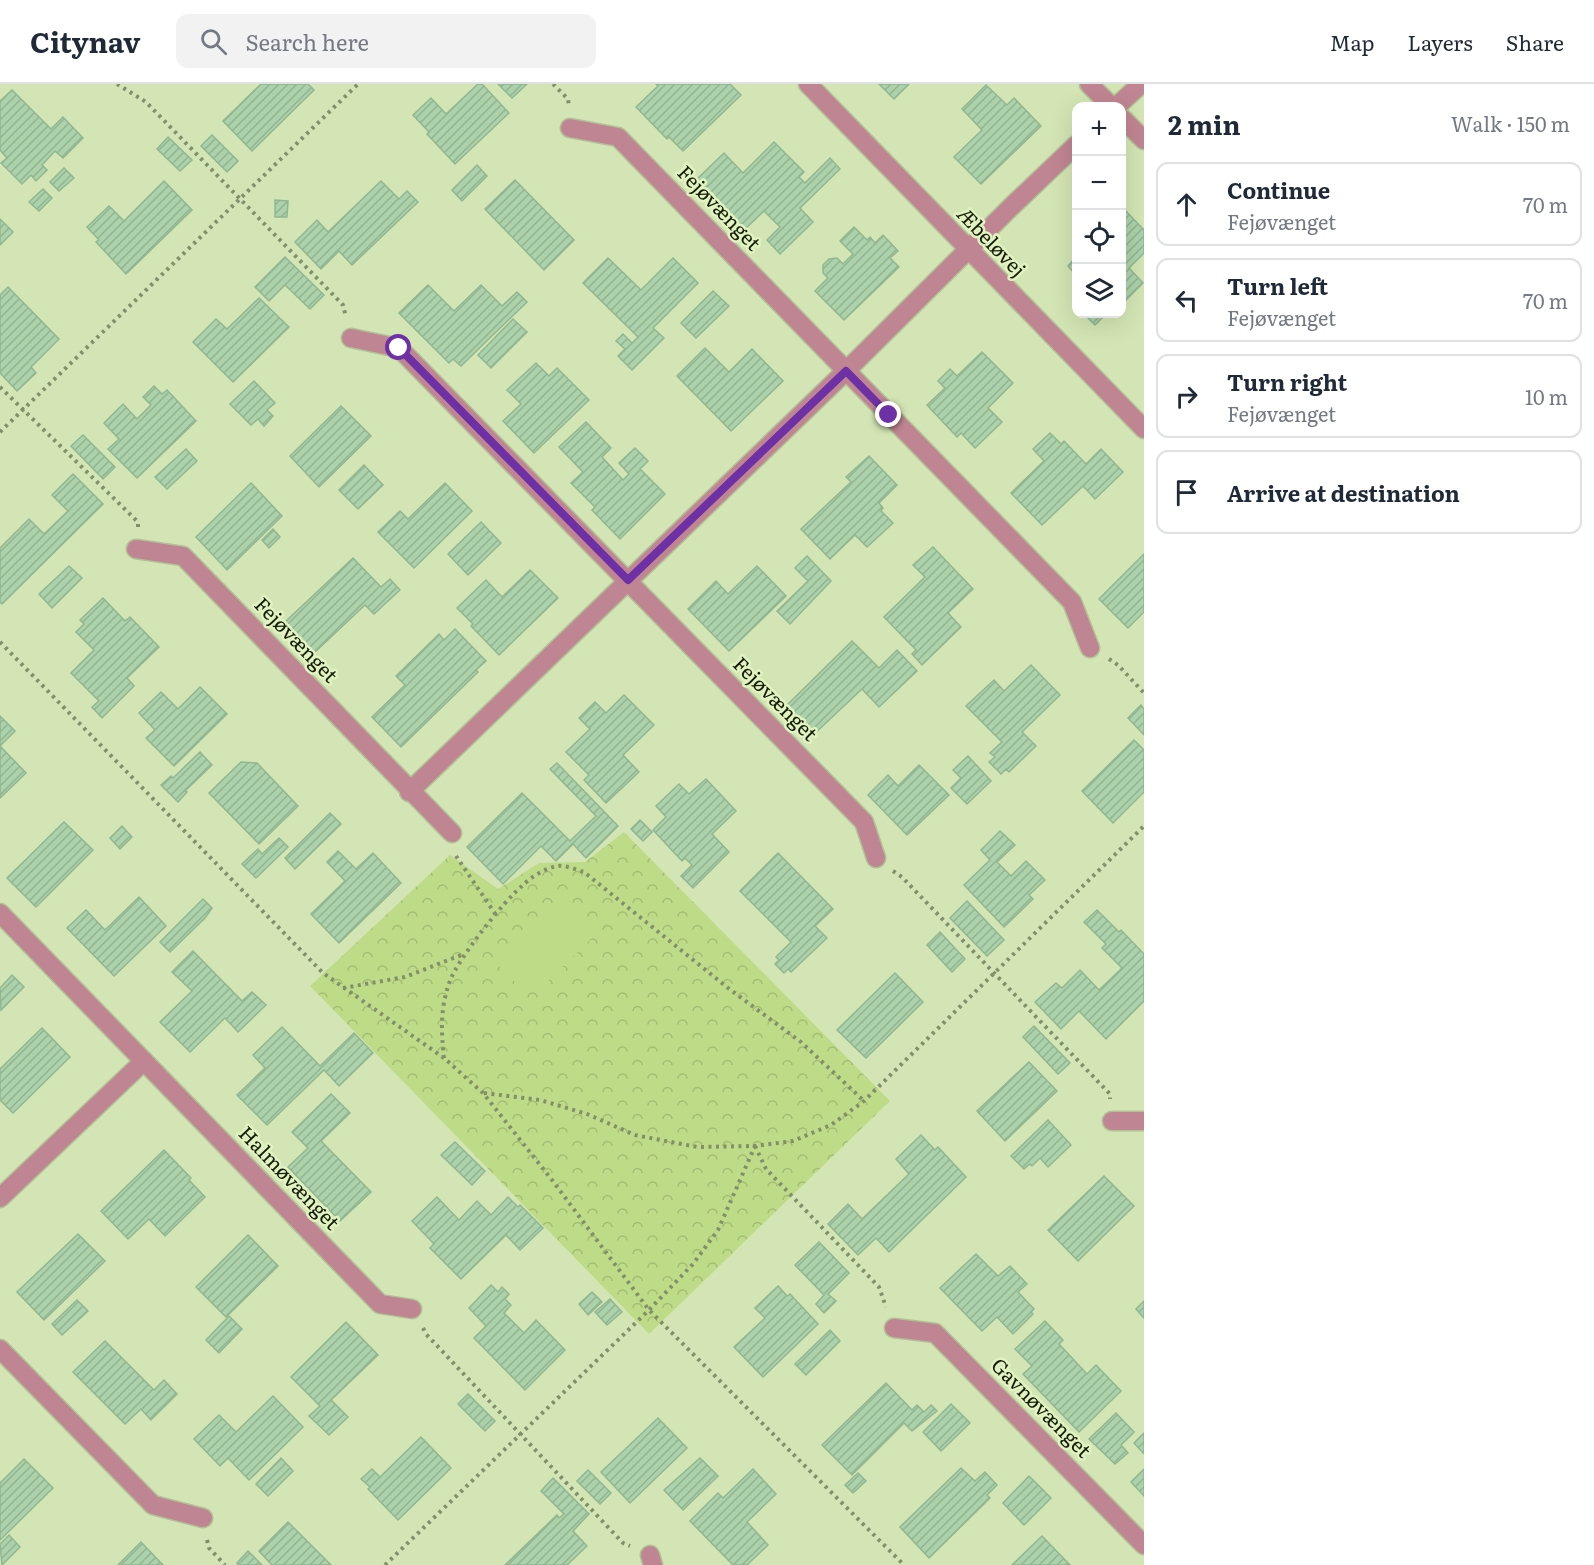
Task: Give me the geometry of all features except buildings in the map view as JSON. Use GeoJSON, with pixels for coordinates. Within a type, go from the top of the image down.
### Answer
{"type":"FeatureCollection","features":[{"type":"Feature","properties":{"kind":"street","name":"Æbeløvej"},"geometry":{"type":"LineString","coordinates":[[808,84],[1144,429]]}},
{"type":"Feature","properties":{"kind":"street"},"geometry":{"type":"LineString","coordinates":[[1089,84],[1107,102]]}},
{"type":"Feature","properties":{"kind":"street"},"geometry":{"type":"LineString","coordinates":[[1121,102],[1141,84]]}},
{"type":"Feature","properties":{"kind":"street"},"geometry":{"type":"LineString","coordinates":[[1126,121],[1144,140]]}},
{"type":"Feature","properties":{"kind":"street","name":"Fejøvænget"},"geometry":{"type":"LineString","coordinates":[[570,128],[618,137],[1072,602],[1090,648]]}},
{"type":"Feature","properties":{"kind":"street"},"geometry":{"type":"LineString","coordinates":[[409,792],[1072,150]]}},
{"type":"Feature","properties":{"kind":"street","name":"Fejøvænget"},"geometry":{"type":"LineString","coordinates":[[351,338],[399,348],[864,822],[876,858]]}},
{"type":"Feature","properties":{"kind":"street","name":"Fejøvænget"},"geometry":{"type":"LineString","coordinates":[[136,549],[183,556],[409,792],[452,833]]}},
{"type":"Feature","properties":{"kind":"street","name":"Halmøvænget"},"geometry":{"type":"LineString","coordinates":[[0,913],[380,1304],[412,1309]]}},
{"type":"Feature","properties":{"kind":"street"},"geometry":{"type":"LineString","coordinates":[[0,1198],[144,1060]]}},
{"type":"Feature","properties":{"kind":"street"},"geometry":{"type":"LineString","coordinates":[[1112,1121],[1144,1121]]}},
{"type":"Feature","properties":{"kind":"street","name":"Gavnøvænget"},"geometry":{"type":"LineString","coordinates":[[894,1328],[934,1332],[1144,1545]]}},
{"type":"Feature","properties":{"kind":"street"},"geometry":{"type":"LineString","coordinates":[[0,1349],[153,1505],[203,1518]]}},
{"type":"Feature","properties":{"kind":"path"},"geometry":{"type":"LineString","coordinates":[[117,84],[146,102],[343,305],[351,338]]}},
{"type":"Feature","properties":{"kind":"path"},"geometry":{"type":"LineString","coordinates":[[0,432],[358,84]]}},
{"type":"Feature","properties":{"kind":"path"},"geometry":{"type":"LineString","coordinates":[[0,387],[138,522],[136,549]]}},
{"type":"Feature","properties":{"kind":"path"},"geometry":{"type":"LineString","coordinates":[[0,642],[323,973],[444,1058],[483,1093],[552,1179],[648,1311],[904,1565]]}},
{"type":"Feature","properties":{"kind":"path"},"geometry":{"type":"LineString","coordinates":[[1090,648],[1118,665],[1144,693]]}},
{"type":"Feature","properties":{"kind":"path"},"geometry":{"type":"LineString","coordinates":[[483,1093],[540,1100],[587,1114],[635,1135],[697,1147],[755,1146],[793,1141],[831,1125],[864,1101],[1144,826]]}},
{"type":"Feature","properties":{"kind":"path"},"geometry":{"type":"LineString","coordinates":[[452,833],[454,852],[496,915]]}},
{"type":"Feature","properties":{"kind":"path"},"geometry":{"type":"LineString","coordinates":[[876,858],[902,877],[1110,1094],[1112,1121]]}},
{"type":"Feature","properties":{"kind":"path"},"geometry":{"type":"LineString","coordinates":[[444,1058],[441,1031],[443,1005],[450,979],[465,953],[521,886],[540,873],[560,866],[584,872],[728,988],[801,1042],[864,1101]]}},
{"type":"Feature","properties":{"kind":"path"},"geometry":{"type":"LineString","coordinates":[[343,988],[405,977],[465,953]]}},
{"type":"Feature","properties":{"kind":"path"},"geometry":{"type":"LineString","coordinates":[[385,1565],[648,1311],[693,1264],[718,1230],[755,1146]]}},
{"type":"Feature","properties":{"kind":"path"},"geometry":{"type":"LineString","coordinates":[[755,1146],[766,1169],[879,1287],[894,1328]]}},
{"type":"Feature","properties":{"kind":"path"},"geometry":{"type":"LineString","coordinates":[[412,1309],[426,1335],[623,1543],[652,1560]]}},
{"type":"Feature","properties":{"kind":"path"},"geometry":{"type":"LineString","coordinates":[[203,1518],[209,1548],[225,1565]]}},
{"type":"Feature","properties":{"kind":"green space"},"geometry":{"type":"Polygon","coordinates":[[[624,832],[890,1101],[649,1334],[310,986],[450,855],[498,889],[539,863],[585,862],[624,832]]]}},
{"type":"Feature","properties":{"kind":"green space"},"geometry":{"type":"Polygon","coordinates":[[[568,897],[593,925],[593,937],[537,992],[525,992],[499,966],[498,958],[558,898],[568,897]]]}},
{"type":"Feature","properties":{"kind":"route"},"geometry":{"type":"LineString","coordinates":[[399,348],[628,580],[846,371],[889,415]]}}]}
